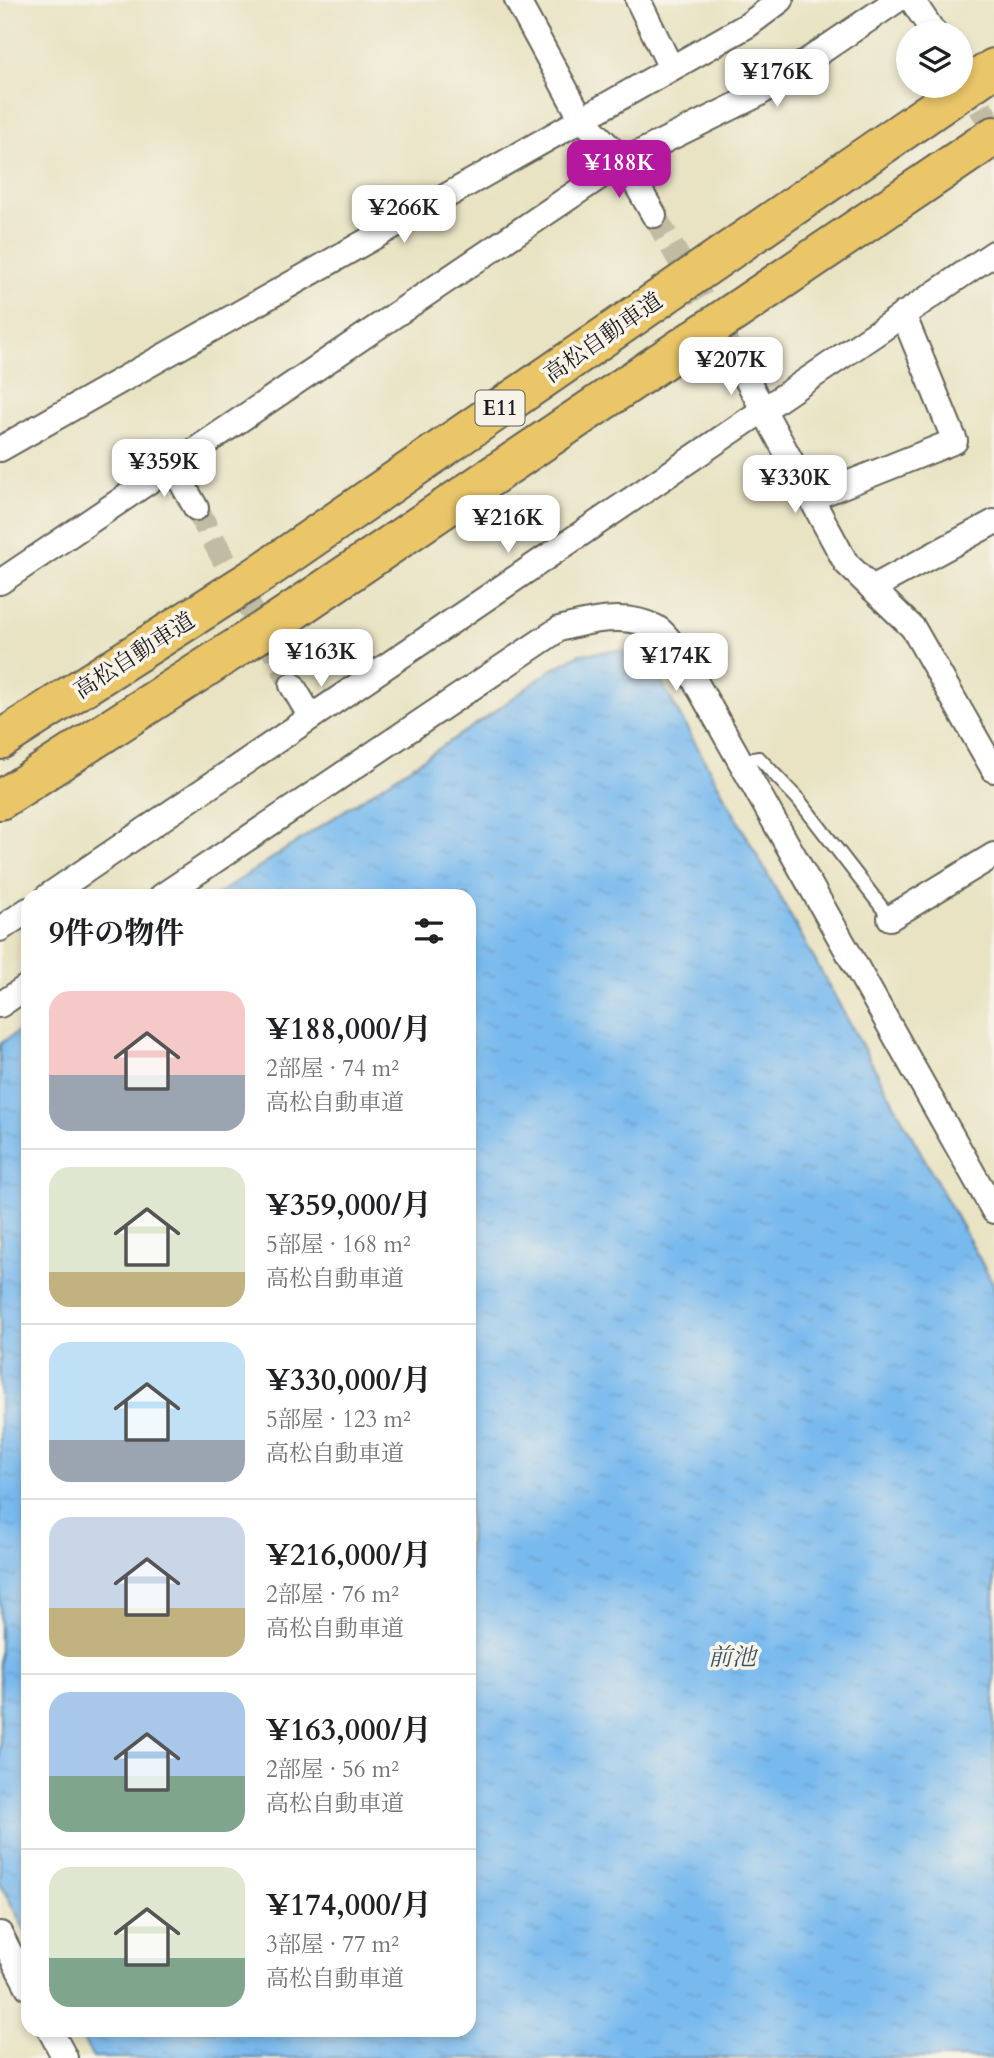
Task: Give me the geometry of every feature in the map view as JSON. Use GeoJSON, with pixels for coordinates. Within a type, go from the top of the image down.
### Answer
{"type":"FeatureCollection","features":[{"type":"Feature","properties":{"kind":"highway","name":"高松自動車道"},"geometry":{"type":"LineString","coordinates":[[0,740],[257,576],[994,68]]}},
{"type":"Feature","properties":{"kind":"highway","name":"E11"},"geometry":{"type":"LineString","coordinates":[[0,800],[284,617],[994,136]]}},
{"type":"Feature","properties":{"kind":"street"},"geometry":{"type":"LineString","coordinates":[[517,0],[581,118],[623,161],[654,215]]}},
{"type":"Feature","properties":{"kind":"street"},"geometry":{"type":"LineString","coordinates":[[638,0],[671,68]]}},
{"type":"Feature","properties":{"kind":"street"},"geometry":{"type":"LineString","coordinates":[[0,449],[748,25],[781,0]]}},
{"type":"Feature","properties":{"kind":"street"},"geometry":{"type":"LineString","coordinates":[[0,582],[623,161],[757,95],[897,0]]}},
{"type":"Feature","properties":{"kind":"street"},"geometry":{"type":"LineString","coordinates":[[912,0],[926,21]]}},
{"type":"Feature","properties":{"kind":"street"},"geometry":{"type":"LineString","coordinates":[[58,889],[994,253]]}},
{"type":"Feature","properties":{"kind":"street"},"geometry":{"type":"LineString","coordinates":[[812,498],[955,441],[903,314]]}},
{"type":"Feature","properties":{"kind":"street"},"geometry":{"type":"LineString","coordinates":[[738,363],[846,563],[913,628],[994,770]]}},
{"type":"Feature","properties":{"kind":"street"},"geometry":{"type":"LineString","coordinates":[[173,467],[196,508]]}},
{"type":"Feature","properties":{"kind":"street"},"geometry":{"type":"LineString","coordinates":[[872,588],[994,522]]}},
{"type":"Feature","properties":{"kind":"street"},"geometry":{"type":"LineString","coordinates":[[172,889],[559,629],[592,620],[625,620],[656,627],[681,656],[994,1211]]}},
{"type":"Feature","properties":{"kind":"street"},"geometry":{"type":"LineString","coordinates":[[292,685],[311,717]]}},
{"type":"Feature","properties":{"kind":"street"},"geometry":{"type":"LineString","coordinates":[[890,918],[994,855]]}},
{"type":"Feature","properties":{"kind":"street"},"geometry":{"type":"LineString","coordinates":[[0,928],[21,914]]}},
{"type":"Feature","properties":{"kind":"street"},"geometry":{"type":"LineString","coordinates":[[0,1005],[21,991]]}},
{"type":"Feature","properties":{"kind":"street"},"geometry":{"type":"LineString","coordinates":[[0,1934],[21,1974]]}},
{"type":"Feature","properties":{"kind":"street"},"geometry":{"type":"LineString","coordinates":[[54,2037],[65,2058]]}},
{"type":"Feature","properties":{"kind":"lane"},"geometry":{"type":"LineString","coordinates":[[740,761],[759,758],[775,774],[798,799],[890,918]]}},
{"type":"Feature","properties":{"kind":"water","name":"前池"},"geometry":{"type":"Polygon","coordinates":[[[621,650],[656,672],[994,1285],[994,2058],[93,2058],[82,2037],[476,2037],[476,889],[226,889],[491,714],[551,670],[580,654],[621,650]]]}},
{"type":"Feature","properties":{"kind":"water"},"geometry":{"type":"Polygon","coordinates":[[[21,1029],[21,1923],[0,1883],[0,1044],[21,1029]]]}},
{"type":"Feature","properties":{"kind":"tunnel"},"geometry":{"type":"LineString","coordinates":[[973,96],[994,129]]}},
{"type":"Feature","properties":{"kind":"tunnel"},"geometry":{"type":"LineString","coordinates":[[654,215],[738,363]]}},
{"type":"Feature","properties":{"kind":"tunnel"},"geometry":{"type":"LineString","coordinates":[[196,508],[292,685]]}}]}
